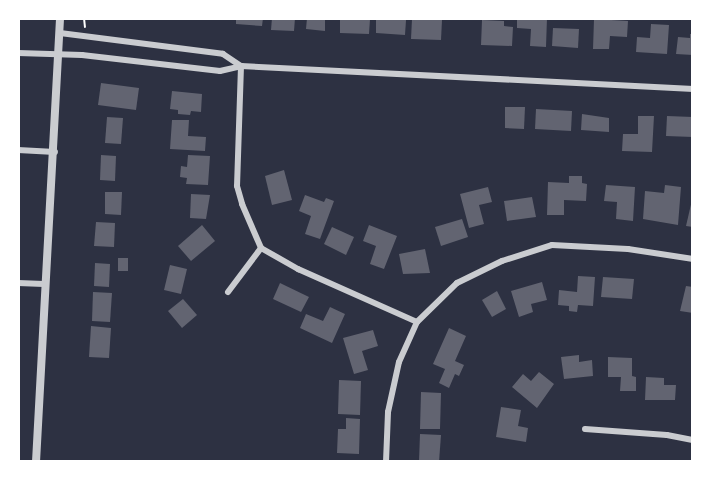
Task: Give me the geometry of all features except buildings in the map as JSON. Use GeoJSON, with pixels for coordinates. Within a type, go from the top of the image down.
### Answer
{"type":"FeatureCollection","features":[{"type":"Feature","properties":{"kind":"street"},"geometry":{"type":"LineString","coordinates":[[36,462],[44,284],[55,152],[60,18]]}},
{"type":"Feature","properties":{"kind":"street"},"geometry":{"type":"LineString","coordinates":[[60,33],[223,54],[241,66]]}},
{"type":"Feature","properties":{"kind":"street"},"geometry":{"type":"LineString","coordinates":[[18,53],[82,55],[220,71],[241,66],[693,89]]}},
{"type":"Feature","properties":{"kind":"street"},"geometry":{"type":"LineString","coordinates":[[241,66],[237,186],[242,204],[261,248],[298,269],[417,322]]}},
{"type":"Feature","properties":{"kind":"street"},"geometry":{"type":"LineString","coordinates":[[18,150],[55,152]]}},
{"type":"Feature","properties":{"kind":"street"},"geometry":{"type":"LineString","coordinates":[[386,462],[388,412],[399,363],[417,322],[457,283],[502,261],[552,245],[628,249],[693,259]]}},
{"type":"Feature","properties":{"kind":"street"},"geometry":{"type":"LineString","coordinates":[[228,292],[261,248]]}},
{"type":"Feature","properties":{"kind":"street"},"geometry":{"type":"LineString","coordinates":[[18,283],[44,284]]}},
{"type":"Feature","properties":{"kind":"street"},"geometry":{"type":"LineString","coordinates":[[585,429],[667,435],[693,440]]}}]}
